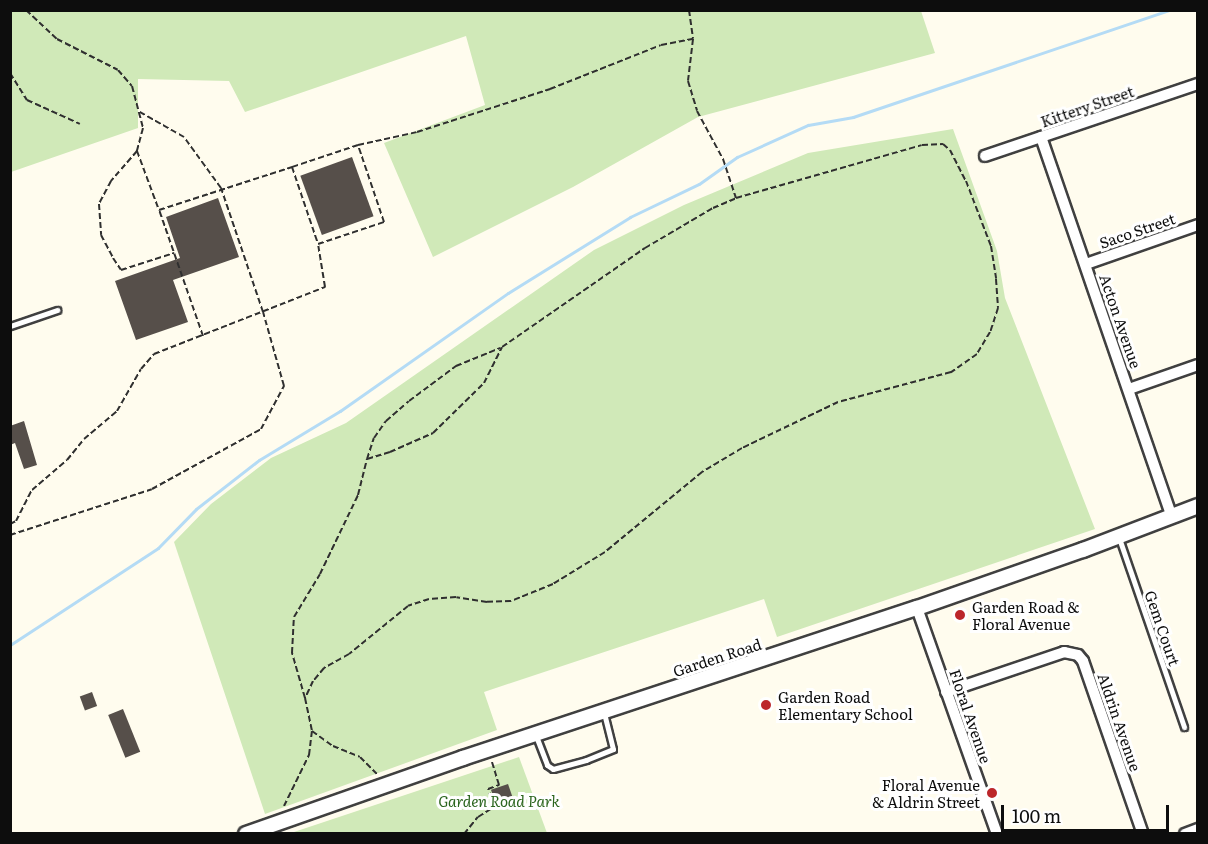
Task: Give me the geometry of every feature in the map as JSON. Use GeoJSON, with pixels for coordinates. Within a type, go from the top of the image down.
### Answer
{"type":"FeatureCollection","features":[{"type":"Feature","properties":{"kind":"street","name":"Kittery Street"},"geometry":{"type":"LineString","coordinates":[[986,156],[1197,84]]}},
{"type":"Feature","properties":{"kind":"street","name":"Acton Avenue"},"geometry":{"type":"LineString","coordinates":[[1041,137],[1171,515]]}},
{"type":"Feature","properties":{"kind":"street","name":"Saco Street"},"geometry":{"type":"LineString","coordinates":[[1086,264],[1197,225]]}},
{"type":"Feature","properties":{"kind":"street"},"geometry":{"type":"LineString","coordinates":[[1129,388],[1197,365]]}},
{"type":"Feature","properties":{"kind":"street","name":"Garden Road"},"geometry":{"type":"LineString","coordinates":[[246,834],[385,784],[917,608],[1119,537],[1197,506]]}},
{"type":"Feature","properties":{"kind":"street","name":"Floral Avenue"},"geometry":{"type":"LineString","coordinates":[[917,608],[997,834]]}},
{"type":"Feature","properties":{"kind":"street","name":"Aldrin Avenue"},"geometry":{"type":"LineString","coordinates":[[946,692],[1064,652],[1078,654],[1083,661],[1143,834]]}},
{"type":"Feature","properties":{"kind":"street"},"geometry":{"type":"LineString","coordinates":[[1185,834],[1197,829]]}},
{"type":"Feature","properties":{"kind":"lane"},"geometry":{"type":"LineString","coordinates":[[10,326],[57,310]]}},
{"type":"Feature","properties":{"kind":"lane","name":"Gem Court"},"geometry":{"type":"LineString","coordinates":[[1119,537],[1184,728]]}},
{"type":"Feature","properties":{"kind":"lane"},"geometry":{"type":"LineString","coordinates":[[535,735],[546,765],[553,769],[586,760],[613,748],[604,712]]}},
{"type":"Feature","properties":{"kind":"path"},"geometry":{"type":"LineString","coordinates":[[26,10],[57,39],[118,70],[132,86],[143,128],[137,151],[111,181],[99,204],[101,236],[113,258],[121,270],[174,253]]}},
{"type":"Feature","properties":{"kind":"path"},"geometry":{"type":"LineString","coordinates":[[689,10],[693,39],[688,81],[697,111],[723,159],[736,198]]}},
{"type":"Feature","properties":{"kind":"path"},"geometry":{"type":"LineString","coordinates":[[159,210],[358,145],[417,132],[550,89],[661,45],[693,39]]}},
{"type":"Feature","properties":{"kind":"path"},"geometry":{"type":"LineString","coordinates":[[10,73],[27,100],[80,124]]}},
{"type":"Feature","properties":{"kind":"path"},"geometry":{"type":"LineString","coordinates":[[10,535],[152,489],[261,429],[284,386],[263,312],[221,188],[184,137],[140,112]]}},
{"type":"Feature","properties":{"kind":"path"},"geometry":{"type":"LineString","coordinates":[[277,823],[309,755],[312,731],[292,652],[294,617],[320,574],[358,495],[374,438],[386,421],[456,366],[502,346],[645,248],[713,208],[736,198],[922,145],[942,144],[950,150],[966,181],[991,246],[998,308],[990,332],[977,354],[951,372],[838,402],[742,448],[702,472],[605,552],[554,584],[511,601],[487,602],[456,597],[429,599],[408,606],[349,654],[324,668],[313,681],[305,698]]}},
{"type":"Feature","properties":{"kind":"path"},"geometry":{"type":"LineString","coordinates":[[318,244],[384,222],[358,145]]}},
{"type":"Feature","properties":{"kind":"path"},"geometry":{"type":"LineString","coordinates":[[137,151],[203,336]]}},
{"type":"Feature","properties":{"kind":"path"},"geometry":{"type":"LineString","coordinates":[[10,524],[16,521],[32,490],[67,460],[84,439],[117,411],[141,369],[154,354],[325,287],[318,244],[292,167]]}},
{"type":"Feature","properties":{"kind":"path"},"geometry":{"type":"LineString","coordinates":[[367,459],[390,452],[433,433],[484,383],[502,346]]}},
{"type":"Feature","properties":{"kind":"path"},"geometry":{"type":"LineString","coordinates":[[312,731],[333,746],[360,757],[385,784]]}},
{"type":"Feature","properties":{"kind":"path"},"geometry":{"type":"LineString","coordinates":[[464,834],[478,817],[494,807],[489,789],[499,785],[488,750]]}},
{"type":"Feature","properties":{"kind":"green space"},"geometry":{"type":"Polygon","coordinates":[[[11,11],[921,11],[935,53],[698,117],[573,187],[433,257],[384,143],[485,105],[466,36],[245,112],[229,81],[138,79],[138,128],[11,172],[11,11]]]}},
{"type":"Feature","properties":{"kind":"green space"},"geometry":{"type":"Polygon","coordinates":[[[953,129],[997,251],[1005,298],[1095,529],[777,637],[764,599],[484,692],[497,730],[265,814],[174,542],[211,504],[271,458],[346,423],[594,250],[684,205],[808,153],[953,129]]]}},
{"type":"Feature","properties":{"kind":"green space","name":"Garden Road Park"},"geometry":{"type":"Polygon","coordinates":[[[519,757],[547,833],[288,834],[519,757]]]}},
{"type":"Feature","properties":{"kind":"building"},"geometry":{"type":"Polygon","coordinates":[[[352,157],[374,216],[322,235],[300,176],[352,157]]]}},
{"type":"Feature","properties":{"kind":"building"},"geometry":{"type":"Polygon","coordinates":[[[218,198],[239,257],[173,280],[188,322],[136,340],[115,281],[180,258],[166,217],[218,198]]]}},
{"type":"Feature","properties":{"kind":"building"},"geometry":{"type":"Polygon","coordinates":[[[24,421],[37,465],[24,469],[15,443],[10,445],[10,426],[24,421]]]}},
{"type":"Feature","properties":{"kind":"building"},"geometry":{"type":"Polygon","coordinates":[[[92,692],[97,706],[85,711],[80,696],[92,692]]]}},
{"type":"Feature","properties":{"kind":"building"},"geometry":{"type":"Polygon","coordinates":[[[123,709],[140,752],[125,758],[108,715],[123,709]]]}},
{"type":"Feature","properties":{"kind":"building"},"geometry":{"type":"Polygon","coordinates":[[[508,784],[514,801],[497,807],[491,790],[508,784]]]}},
{"type":"Feature","properties":{"kind":"waterway"},"geometry":{"type":"LineString","coordinates":[[10,645],[158,548],[196,509],[259,460],[340,411],[508,293],[630,217],[699,184],[737,157],[808,125],[853,117],[1170,10]]}},
{"type":"Feature","properties":{"kind":"place","name":"Garden Road & Floral Avenue"},"geometry":{"type":"Point","coordinates":[960,615]}},
{"type":"Feature","properties":{"kind":"place","name":"Garden Road Elementary School"},"geometry":{"type":"Point","coordinates":[766,705]}},
{"type":"Feature","properties":{"kind":"place","name":"Floral Avenue & Aldrin Street"},"geometry":{"type":"Point","coordinates":[992,793]}}]}
